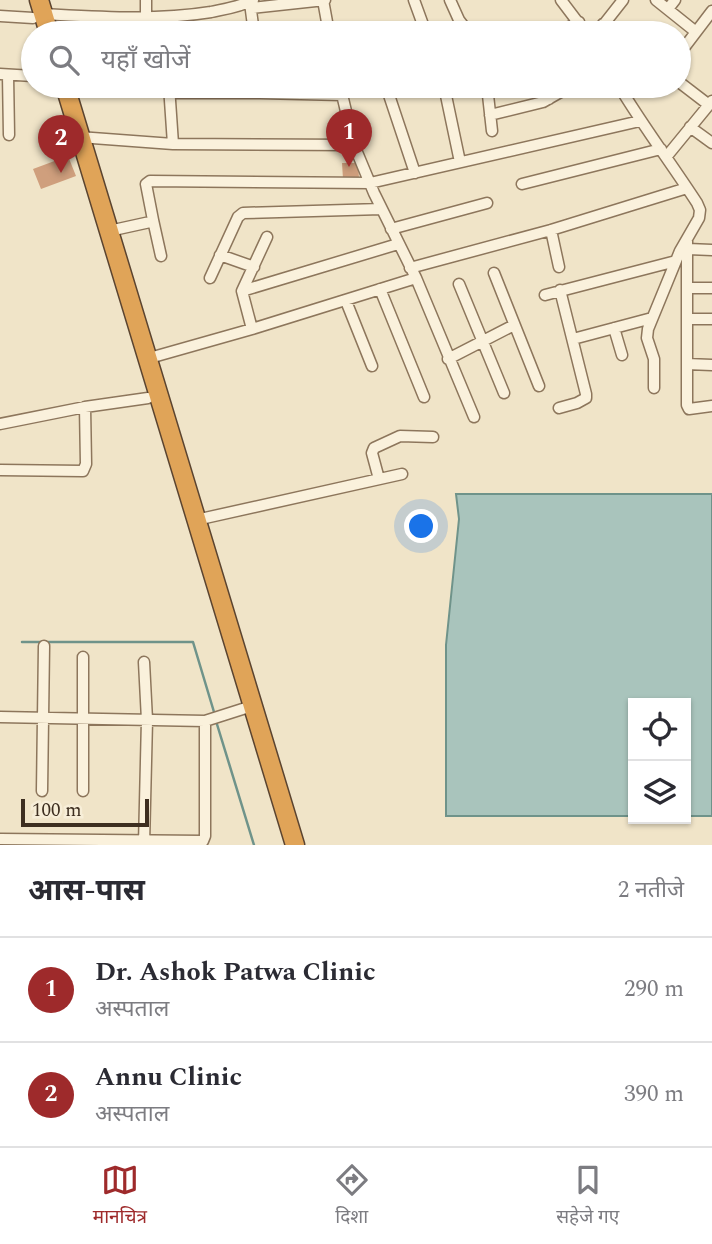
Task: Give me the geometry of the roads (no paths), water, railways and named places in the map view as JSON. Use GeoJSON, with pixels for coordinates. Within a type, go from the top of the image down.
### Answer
{"type":"FeatureCollection","features":[{"type":"Feature","properties":{"kind":"highway"},"geometry":{"type":"LineString","coordinates":[[28,0],[38,16]]}},
{"type":"Feature","properties":{"kind":"highway"},"geometry":{"type":"LineString","coordinates":[[60,98],[109,231],[247,708],[282,845]]}},
{"type":"Feature","properties":{"kind":"highway"},"geometry":{"type":"LineString","coordinates":[[68,98],[148,398],[191,517]]}},
{"type":"Feature","properties":{"kind":"highway"},"geometry":{"type":"LineString","coordinates":[[247,708],[295,845]]}},
{"type":"Feature","properties":{"kind":"street"},"geometry":{"type":"LineString","coordinates":[[146,0],[146,18]]}},
{"type":"Feature","properties":{"kind":"street"},"geometry":{"type":"LineString","coordinates":[[0,16],[164,18],[251,3],[324,0],[327,21]]}},
{"type":"Feature","properties":{"kind":"street"},"geometry":{"type":"LineString","coordinates":[[414,0],[422,21]]}},
{"type":"Feature","properties":{"kind":"street"},"geometry":{"type":"LineString","coordinates":[[450,0],[460,21]]}},
{"type":"Feature","properties":{"kind":"street"},"geometry":{"type":"LineString","coordinates":[[561,0],[578,21]]}},
{"type":"Feature","properties":{"kind":"street"},"geometry":{"type":"LineString","coordinates":[[606,21],[623,0]]}},
{"type":"Feature","properties":{"kind":"street"},"geometry":{"type":"LineString","coordinates":[[656,0],[683,21]]}},
{"type":"Feature","properties":{"kind":"street"},"geometry":{"type":"LineString","coordinates":[[668,9],[675,0]]}},
{"type":"Feature","properties":{"kind":"street"},"geometry":{"type":"LineString","coordinates":[[251,3],[253,21]]}},
{"type":"Feature","properties":{"kind":"street"},"geometry":{"type":"LineString","coordinates":[[691,39],[712,11]]}},
{"type":"Feature","properties":{"kind":"street"},"geometry":{"type":"LineString","coordinates":[[691,28],[696,32]]}},
{"type":"Feature","properties":{"kind":"street"},"geometry":{"type":"LineString","coordinates":[[4,75],[9,135]]}},
{"type":"Feature","properties":{"kind":"street"},"geometry":{"type":"LineString","coordinates":[[522,184],[664,153],[710,103],[691,90]]}},
{"type":"Feature","properties":{"kind":"street"},"geometry":{"type":"LineString","coordinates":[[170,98],[173,144]]}},
{"type":"Feature","properties":{"kind":"street"},"geometry":{"type":"LineString","coordinates":[[343,98],[354,145],[381,209],[416,278],[474,417]]}},
{"type":"Feature","properties":{"kind":"street"},"geometry":{"type":"LineString","coordinates":[[390,98],[415,173]]}},
{"type":"Feature","properties":{"kind":"street"},"geometry":{"type":"LineString","coordinates":[[447,98],[460,162]]}},
{"type":"Feature","properties":{"kind":"street"},"geometry":{"type":"LineString","coordinates":[[488,98],[492,131]]}},
{"type":"Feature","properties":{"kind":"street"},"geometry":{"type":"LineString","coordinates":[[626,98],[699,207],[699,218],[688,244],[676,261],[648,329],[647,335],[654,359],[654,388]]}},
{"type":"Feature","properties":{"kind":"street"},"geometry":{"type":"LineString","coordinates":[[490,115],[548,99]]}},
{"type":"Feature","properties":{"kind":"street"},"geometry":{"type":"LineString","coordinates":[[161,256],[146,184],[150,181],[370,183],[640,121]]}},
{"type":"Feature","properties":{"kind":"street"},"geometry":{"type":"LineString","coordinates":[[690,127],[712,143]]}},
{"type":"Feature","properties":{"kind":"street"},"geometry":{"type":"LineString","coordinates":[[76,137],[173,144],[354,145]]}},
{"type":"Feature","properties":{"kind":"street"},"geometry":{"type":"LineString","coordinates":[[410,268],[551,230],[687,188]]}},
{"type":"Feature","properties":{"kind":"street"},"geometry":{"type":"LineString","coordinates":[[391,229],[487,203]]}},
{"type":"Feature","properties":{"kind":"street"},"geometry":{"type":"LineString","coordinates":[[209,278],[238,217],[243,213],[381,209]]}},
{"type":"Feature","properties":{"kind":"street"},"geometry":{"type":"LineString","coordinates":[[699,218],[712,219]]}},
{"type":"Feature","properties":{"kind":"street"},"geometry":{"type":"LineString","coordinates":[[109,231],[153,220]]}},
{"type":"Feature","properties":{"kind":"street"},"geometry":{"type":"LineString","coordinates":[[551,230],[559,267]]}},
{"type":"Feature","properties":{"kind":"street"},"geometry":{"type":"LineString","coordinates":[[252,329],[242,291],[267,237]]}},
{"type":"Feature","properties":{"kind":"street"},"geometry":{"type":"LineString","coordinates":[[242,291],[398,244]]}},
{"type":"Feature","properties":{"kind":"street"},"geometry":{"type":"LineString","coordinates":[[688,244],[712,250]]}},
{"type":"Feature","properties":{"kind":"street"},"geometry":{"type":"LineString","coordinates":[[688,244],[688,407],[693,409],[712,406]]}},
{"type":"Feature","properties":{"kind":"street"},"geometry":{"type":"LineString","coordinates":[[220,255],[254,267]]}},
{"type":"Feature","properties":{"kind":"street"},"geometry":{"type":"LineString","coordinates":[[545,295],[676,261]]}},
{"type":"Feature","properties":{"kind":"street"},"geometry":{"type":"LineString","coordinates":[[494,273],[539,386]]}},
{"type":"Feature","properties":{"kind":"street"},"geometry":{"type":"LineString","coordinates":[[146,359],[416,278]]}},
{"type":"Feature","properties":{"kind":"street"},"geometry":{"type":"LineString","coordinates":[[459,284],[504,393]]}},
{"type":"Feature","properties":{"kind":"street"},"geometry":{"type":"LineString","coordinates":[[687,288],[712,288]]}},
{"type":"Feature","properties":{"kind":"street"},"geometry":{"type":"LineString","coordinates":[[380,289],[425,397]]}},
{"type":"Feature","properties":{"kind":"street"},"geometry":{"type":"LineString","coordinates":[[559,408],[586,398],[560,290]]}},
{"type":"Feature","properties":{"kind":"street"},"geometry":{"type":"LineString","coordinates":[[346,301],[372,366]]}},
{"type":"Feature","properties":{"kind":"street"},"geometry":{"type":"LineString","coordinates":[[573,339],[652,317]]}},
{"type":"Feature","properties":{"kind":"street"},"geometry":{"type":"LineString","coordinates":[[688,318],[712,319]]}},
{"type":"Feature","properties":{"kind":"street"},"geometry":{"type":"LineString","coordinates":[[449,359],[514,325]]}},
{"type":"Feature","properties":{"kind":"street"},"geometry":{"type":"LineString","coordinates":[[614,328],[622,355]]}},
{"type":"Feature","properties":{"kind":"street"},"geometry":{"type":"LineString","coordinates":[[687,365],[712,365]]}},
{"type":"Feature","properties":{"kind":"street"},"geometry":{"type":"LineString","coordinates":[[0,423],[148,398]]}},
{"type":"Feature","properties":{"kind":"street"},"geometry":{"type":"LineString","coordinates":[[0,470],[83,471],[86,464],[85,407]]}},
{"type":"Feature","properties":{"kind":"street"},"geometry":{"type":"LineString","coordinates":[[379,479],[372,453],[374,448],[400,436],[433,437]]}},
{"type":"Feature","properties":{"kind":"street"},"geometry":{"type":"LineString","coordinates":[[191,517],[402,474]]}},
{"type":"Feature","properties":{"kind":"street"},"geometry":{"type":"LineString","coordinates":[[42,791],[44,646]]}},
{"type":"Feature","properties":{"kind":"street"},"geometry":{"type":"LineString","coordinates":[[83,657],[83,791]]}},
{"type":"Feature","properties":{"kind":"street"},"geometry":{"type":"LineString","coordinates":[[144,842],[147,720],[145,662]]}},
{"type":"Feature","properties":{"kind":"street"},"geometry":{"type":"LineString","coordinates":[[0,717],[205,720],[247,708]]}},
{"type":"Feature","properties":{"kind":"street"},"geometry":{"type":"LineString","coordinates":[[0,839],[26,842],[203,843],[205,720]]}},
{"type":"Feature","properties":{"kind":"water"},"geometry":{"type":"Polygon","coordinates":[[[456,494],[712,494],[712,816],[691,816],[691,698],[628,698],[628,816],[446,816],[446,645],[459,519],[456,494]]]}},
{"type":"Feature","properties":{"kind":"waterway"},"geometry":{"type":"LineString","coordinates":[[22,642],[193,642],[214,712]]}},
{"type":"Feature","properties":{"kind":"waterway"},"geometry":{"type":"LineString","coordinates":[[216,721],[254,845]]}},
{"type":"Feature","properties":{"kind":"place","name":"Dr. Ashok Patwa Clinic"},"geometry":{"type":"Point","coordinates":[349,167]}},
{"type":"Feature","properties":{"kind":"place","name":"Annu Clinic"},"geometry":{"type":"Point","coordinates":[61,173]}}]}
